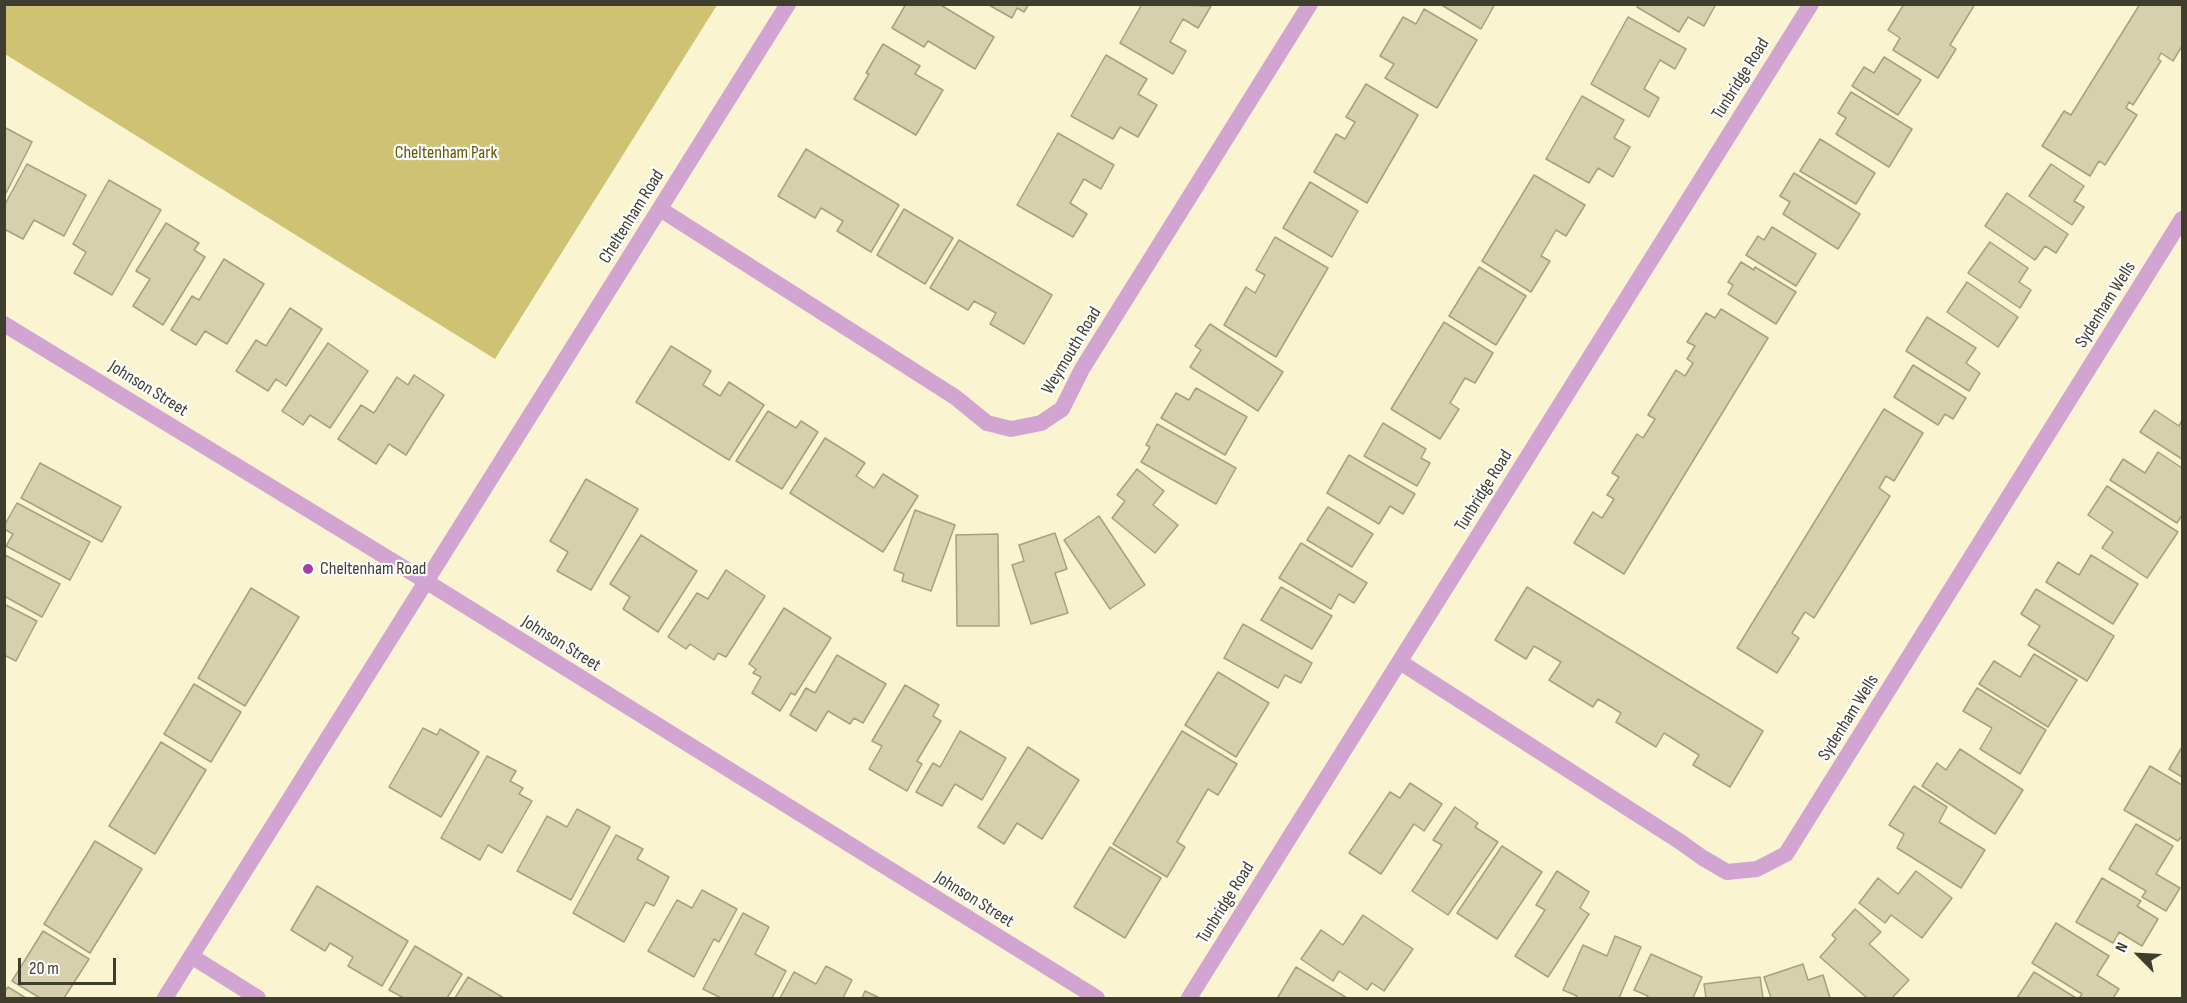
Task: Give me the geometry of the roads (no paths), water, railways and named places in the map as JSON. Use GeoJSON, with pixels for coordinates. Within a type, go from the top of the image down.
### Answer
{"type":"FeatureCollection","features":[{"type":"Feature","properties":{"kind":"street","name":"Cheltenham Road"},"geometry":{"type":"LineString","coordinates":[[165,999],[788,4]]}},
{"type":"Feature","properties":{"kind":"street","name":"Weymouth Road"},"geometry":{"type":"LineString","coordinates":[[660,208],[956,397],[987,423],[1011,429],[1041,423],[1062,409],[1082,369],[1310,4]]}},
{"type":"Feature","properties":{"kind":"street","name":"Tunbridge Road"},"geometry":{"type":"LineString","coordinates":[[1189,999],[1811,4]]}},
{"type":"Feature","properties":{"kind":"street","name":"Sydenham Wells"},"geometry":{"type":"LineString","coordinates":[[1400,662],[1727,872],[1757,869],[1786,854],[2182,219]]}},
{"type":"Feature","properties":{"kind":"street","name":"Johnson Street"},"geometry":{"type":"LineString","coordinates":[[4,324],[427,582],[1097,999]]}},
{"type":"Feature","properties":{"kind":"street"},"geometry":{"type":"LineString","coordinates":[[191,957],[258,999]]}},
{"type":"Feature","properties":{"kind":"place","name":"Cheltenham Road"},"geometry":{"type":"Point","coordinates":[308,569]}},
{"type":"Feature","properties":{"kind":"park label","name":"Cheltenham Park"},"geometry":{"type":"Point","coordinates":[446,153]}}]}
